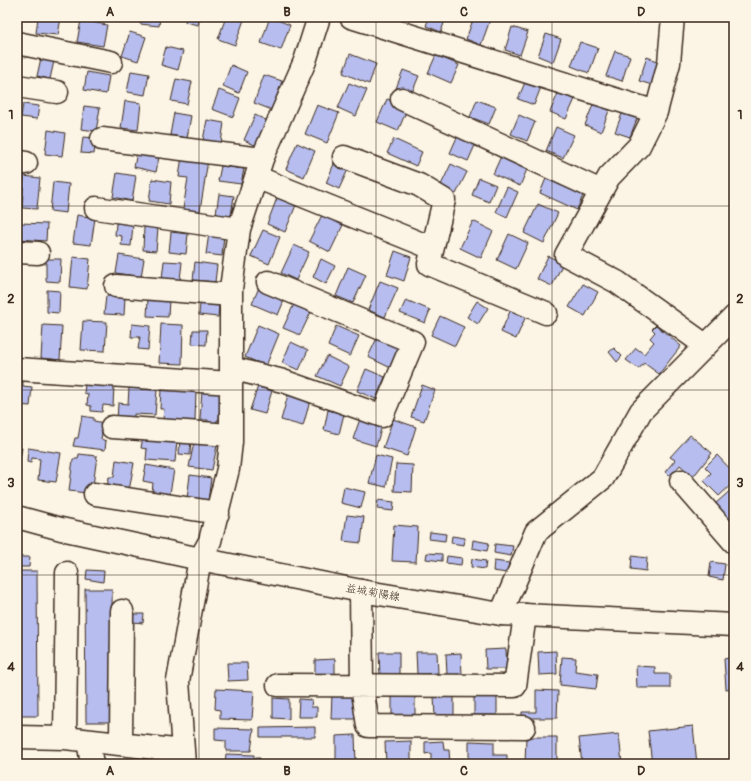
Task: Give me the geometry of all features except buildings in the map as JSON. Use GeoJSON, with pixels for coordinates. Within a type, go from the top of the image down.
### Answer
{"type":"FeatureCollection","features":[{"type":"Feature","properties":{"kind":"street"},"geometry":{"type":"LineString","coordinates":[[17,737],[65,738],[121,744],[184,758],[178,681],[200,559],[210,541],[228,469],[231,434],[231,295],[239,229],[259,168],[305,61],[319,17]]}},
{"type":"Feature","properties":{"kind":"street"},"geometry":{"type":"LineString","coordinates":[[351,17],[656,112]]}},
{"type":"Feature","properties":{"kind":"street"},"geometry":{"type":"LineString","coordinates":[[673,17],[669,63],[656,112],[639,146],[609,177],[566,255],[617,282],[705,345]]}},
{"type":"Feature","properties":{"kind":"street"},"geometry":{"type":"LineString","coordinates":[[17,43],[111,62]]}},
{"type":"Feature","properties":{"kind":"street"},"geometry":{"type":"LineString","coordinates":[[17,86],[57,92]]}},
{"type":"Feature","properties":{"kind":"street"},"geometry":{"type":"LineString","coordinates":[[402,99],[601,191]]}},
{"type":"Feature","properties":{"kind":"street"},"geometry":{"type":"LineString","coordinates":[[102,140],[259,168],[432,248]]}},
{"type":"Feature","properties":{"kind":"street"},"geometry":{"type":"LineString","coordinates":[[344,157],[419,185],[444,200],[429,264],[546,313]]}},
{"type":"Feature","properties":{"kind":"street"},"geometry":{"type":"LineString","coordinates":[[96,208],[239,229]]}},
{"type":"Feature","properties":{"kind":"street"},"geometry":{"type":"LineString","coordinates":[[17,370],[231,375],[284,381],[382,416],[413,342],[268,282]]}},
{"type":"Feature","properties":{"kind":"street"},"geometry":{"type":"LineString","coordinates":[[116,286],[231,295]]}},
{"type":"Feature","properties":{"kind":"street"},"geometry":{"type":"LineString","coordinates":[[501,614],[536,532],[603,478],[641,411],[734,317]]}},
{"type":"Feature","properties":{"kind":"street"},"geometry":{"type":"LineString","coordinates":[[112,427],[231,434]]}},
{"type":"Feature","properties":{"kind":"street"},"geometry":{"type":"LineString","coordinates":[[681,481],[734,542]]}},
{"type":"Feature","properties":{"kind":"street"},"geometry":{"type":"LineString","coordinates":[[95,494],[218,513]]}},
{"type":"Feature","properties":{"kind":"street","name":"益城菊陽線"},"geometry":{"type":"LineString","coordinates":[[17,517],[60,529],[200,559],[361,591],[501,614],[734,625]]}},
{"type":"Feature","properties":{"kind":"street"},"geometry":{"type":"LineString","coordinates":[[65,738],[67,573]]}},
{"type":"Feature","properties":{"kind":"street"},"geometry":{"type":"LineString","coordinates":[[361,591],[362,685],[368,726],[524,727]]}},
{"type":"Feature","properties":{"kind":"street"},"geometry":{"type":"LineString","coordinates":[[121,744],[122,611]]}},
{"type":"Feature","properties":{"kind":"street"},"geometry":{"type":"LineString","coordinates":[[278,685],[515,686],[525,615]]}},
{"type":"Feature","properties":{"kind":"street"},"geometry":{"type":"LineString","coordinates":[[88,741],[92,764]]}}]}
